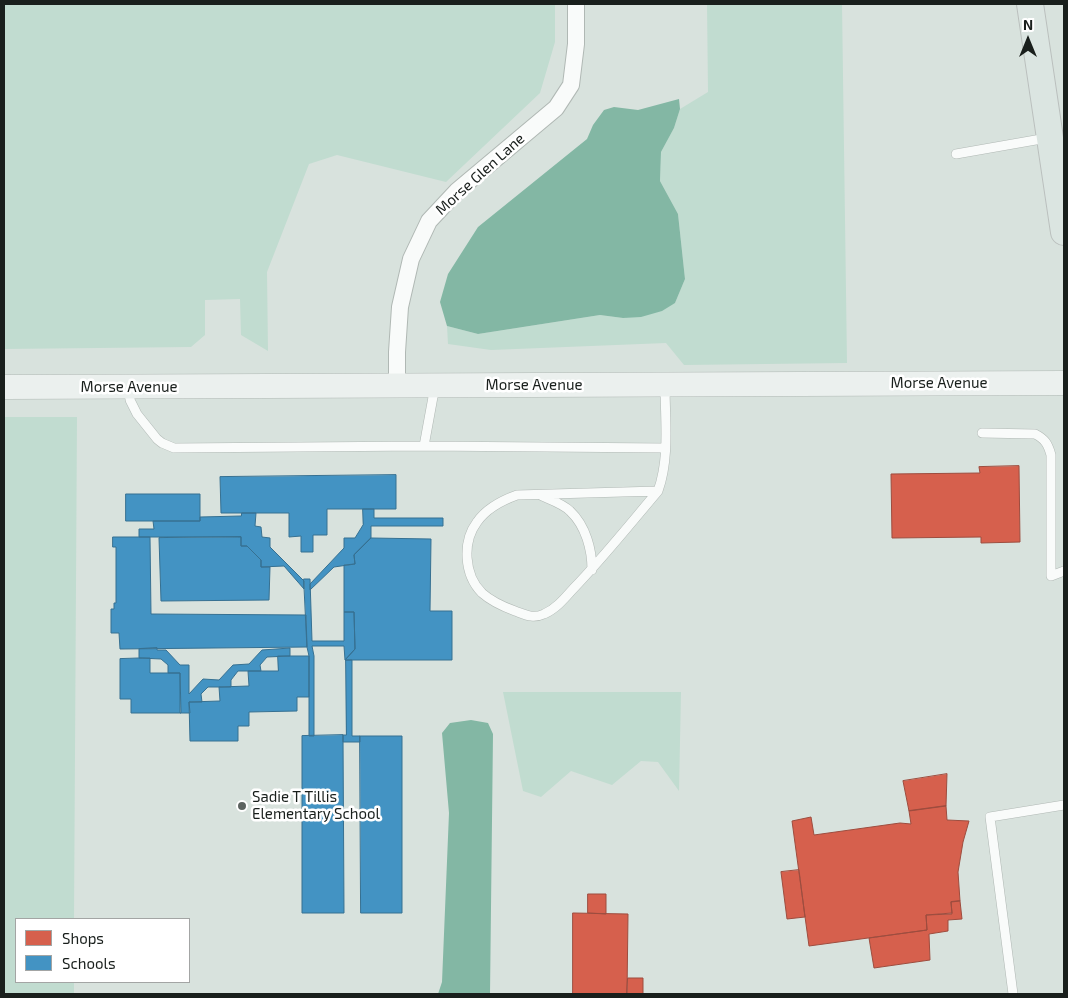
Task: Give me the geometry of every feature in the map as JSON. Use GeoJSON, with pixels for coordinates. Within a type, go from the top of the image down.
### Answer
{"type":"FeatureCollection","features":[{"type":"Feature","properties":{"kind":"main road"},"geometry":{"type":"LineString","coordinates":[[1030,4],[1064,232]]}},
{"type":"Feature","properties":{"kind":"street","name":"Morse Glen Lane"},"geometry":{"type":"LineString","coordinates":[[397,386],[400,307],[411,259],[429,221],[440,209],[457,191],[556,108],[571,85],[576,44],[576,4]]}},
{"type":"Feature","properties":{"kind":"street","name":"Morse Avenue"},"geometry":{"type":"LineString","coordinates":[[4,387],[1064,383]]}},
{"type":"Feature","properties":{"kind":"lane"},"geometry":{"type":"LineString","coordinates":[[956,154],[1050,138]]}},
{"type":"Feature","properties":{"kind":"lane"},"geometry":{"type":"LineString","coordinates":[[658,491],[518,495],[498,503],[478,520],[473,528],[468,546],[469,568],[472,578],[483,594],[505,608],[530,617],[536,617],[550,612],[592,570],[658,491],[662,474],[664,448],[665,384]]}},
{"type":"Feature","properties":{"kind":"lane"},"geometry":{"type":"LineString","coordinates":[[424,446],[435,385]]}},
{"type":"Feature","properties":{"kind":"lane"},"geometry":{"type":"LineString","coordinates":[[129,387],[132,406],[137,414],[157,439],[174,448],[424,446],[664,448]]}},
{"type":"Feature","properties":{"kind":"lane"},"geometry":{"type":"LineString","coordinates":[[982,433],[1036,434],[1043,438],[1049,446],[1051,455],[1051,576]]}},
{"type":"Feature","properties":{"kind":"lane"},"geometry":{"type":"LineString","coordinates":[[538,494],[564,506],[578,520],[586,537],[592,559],[592,570]]}},
{"type":"Feature","properties":{"kind":"lane"},"geometry":{"type":"LineString","coordinates":[[1051,576],[1064,570]]}},
{"type":"Feature","properties":{"kind":"lane"},"geometry":{"type":"LineString","coordinates":[[1051,576],[1064,579]]}},
{"type":"Feature","properties":{"kind":"lane"},"geometry":{"type":"LineString","coordinates":[[1013,994],[990,817],[1064,805]]}},
{"type":"Feature","properties":{"kind":"shaded area"},"geometry":{"type":"Polygon","coordinates":[[[4,4],[555,4],[555,42],[540,93],[446,182],[337,155],[309,164],[267,272],[268,351],[241,335],[240,299],[205,300],[205,335],[191,347],[4,349],[4,4]]]}},
{"type":"Feature","properties":{"kind":"shaded area"},"geometry":{"type":"Polygon","coordinates":[[[707,4],[842,4],[847,363],[684,365],[666,343],[491,350],[448,344],[447,326],[478,334],[600,315],[623,318],[675,303],[685,279],[678,214],[660,181],[661,152],[674,128],[680,109],[708,92],[707,4]]]}},
{"type":"Feature","properties":{"kind":"shaded area"},"geometry":{"type":"Polygon","coordinates":[[[679,99],[680,109],[674,128],[661,152],[660,181],[678,214],[685,279],[675,303],[662,311],[641,317],[623,318],[600,315],[478,334],[447,326],[440,302],[448,274],[478,227],[587,139],[593,125],[604,110],[614,107],[638,110],[679,99]]]}},
{"type":"Feature","properties":{"kind":"shaded area"},"geometry":{"type":"Polygon","coordinates":[[[4,417],[77,417],[74,918],[15,918],[15,983],[74,983],[74,994],[4,994],[4,417]]]}},
{"type":"Feature","properties":{"kind":"shaded area"},"geometry":{"type":"Polygon","coordinates":[[[503,692],[681,692],[679,791],[658,762],[641,761],[612,785],[571,771],[541,797],[523,791],[503,692]]]}},
{"type":"Feature","properties":{"kind":"shaded area"},"geometry":{"type":"Polygon","coordinates":[[[471,720],[488,723],[493,734],[490,994],[438,994],[442,982],[449,813],[442,733],[450,723],[471,720]]]}},
{"type":"Feature","properties":{"kind":"building: Shops"},"geometry":{"type":"Polygon","coordinates":[[[1019,466],[1020,542],[981,543],[981,537],[892,538],[891,474],[980,473],[979,467],[1019,466]]]}},
{"type":"Feature","properties":{"kind":"building: Shops"},"geometry":{"type":"Polygon","coordinates":[[[947,774],[946,806],[909,811],[903,781],[947,774]]]}},
{"type":"Feature","properties":{"kind":"building: Shops"},"geometry":{"type":"Polygon","coordinates":[[[946,806],[947,820],[969,821],[958,872],[960,901],[951,902],[952,914],[926,915],[927,930],[809,946],[792,821],[811,817],[814,835],[900,823],[911,824],[909,811],[946,806]]]}},
{"type":"Feature","properties":{"kind":"building: Shops"},"geometry":{"type":"Polygon","coordinates":[[[799,870],[805,917],[787,919],[781,872],[799,870]]]}},
{"type":"Feature","properties":{"kind":"building: Shops"},"geometry":{"type":"Polygon","coordinates":[[[588,894],[606,894],[606,914],[588,913],[588,894]]]}},
{"type":"Feature","properties":{"kind":"building: Shops"},"geometry":{"type":"Polygon","coordinates":[[[960,901],[962,919],[948,920],[948,931],[929,934],[930,960],[874,968],[869,938],[927,930],[926,915],[952,913],[951,902],[960,901]]]}},
{"type":"Feature","properties":{"kind":"building: Shops"},"geometry":{"type":"Polygon","coordinates":[[[573,913],[628,914],[627,994],[573,994],[573,913]]]}},
{"type":"Feature","properties":{"kind":"building: Shops"},"geometry":{"type":"Polygon","coordinates":[[[628,978],[643,978],[643,994],[627,994],[628,978]]]}},
{"type":"Feature","properties":{"kind":"building: Schools"},"geometry":{"type":"Polygon","coordinates":[[[396,475],[396,509],[327,509],[327,535],[313,535],[313,552],[301,552],[301,536],[289,537],[289,513],[221,513],[220,477],[396,475]]]}},
{"type":"Feature","properties":{"kind":"building: Schools"},"geometry":{"type":"Polygon","coordinates":[[[126,494],[200,494],[200,521],[126,521],[126,494]]]}},
{"type":"Feature","properties":{"kind":"building: Schools"},"geometry":{"type":"Polygon","coordinates":[[[363,509],[374,509],[374,518],[443,518],[443,526],[371,526],[371,538],[354,555],[355,564],[334,567],[310,590],[310,584],[344,548],[344,538],[355,538],[363,525],[363,509]]]}},
{"type":"Feature","properties":{"kind":"building: Schools"},"geometry":{"type":"Polygon","coordinates":[[[242,513],[256,513],[255,526],[261,527],[262,537],[270,538],[270,547],[304,581],[304,589],[284,566],[261,567],[261,560],[247,546],[241,546],[241,537],[139,537],[139,529],[154,529],[153,521],[200,521],[200,517],[241,516],[242,513]]]}},
{"type":"Feature","properties":{"kind":"building: Schools"},"geometry":{"type":"Polygon","coordinates":[[[113,537],[150,537],[151,614],[306,615],[307,647],[120,649],[119,633],[111,633],[111,609],[114,609],[114,603],[116,603],[116,547],[113,547],[113,537]]]}},
{"type":"Feature","properties":{"kind":"building: Schools"},"geometry":{"type":"Polygon","coordinates":[[[241,537],[241,546],[247,546],[261,560],[261,567],[270,567],[269,600],[161,601],[159,538],[241,537]]]}},
{"type":"Feature","properties":{"kind":"building: Schools"},"geometry":{"type":"Polygon","coordinates":[[[371,538],[431,539],[430,611],[452,611],[452,660],[345,660],[355,649],[354,612],[344,612],[344,565],[355,564],[354,555],[371,538]]]}},
{"type":"Feature","properties":{"kind":"building: Schools"},"geometry":{"type":"Polygon","coordinates":[[[304,579],[310,579],[312,641],[344,641],[344,612],[354,612],[355,649],[345,660],[344,646],[312,646],[314,656],[314,736],[309,736],[309,656],[304,579]]]}},
{"type":"Feature","properties":{"kind":"building: Schools"},"geometry":{"type":"Polygon","coordinates":[[[157,648],[157,650],[166,650],[180,665],[189,665],[189,694],[203,679],[219,680],[233,665],[249,664],[262,650],[290,648],[290,656],[267,657],[260,665],[261,671],[238,671],[231,680],[231,687],[208,687],[201,694],[202,702],[189,702],[190,713],[180,713],[180,673],[168,673],[168,665],[161,659],[139,658],[139,649],[157,648]]]}},
{"type":"Feature","properties":{"kind":"building: Schools"},"geometry":{"type":"Polygon","coordinates":[[[278,656],[309,656],[309,697],[297,697],[297,711],[249,712],[249,726],[238,726],[238,741],[190,741],[189,702],[220,701],[219,687],[249,686],[248,671],[278,671],[278,656]]]}},
{"type":"Feature","properties":{"kind":"building: Schools"},"geometry":{"type":"Polygon","coordinates":[[[150,658],[150,673],[180,673],[181,713],[131,713],[131,699],[120,699],[120,659],[150,658]]]}},
{"type":"Feature","properties":{"kind":"building: Schools"},"geometry":{"type":"Polygon","coordinates":[[[346,660],[352,660],[352,736],[360,736],[360,742],[343,742],[343,735],[346,735],[346,660]]]}},
{"type":"Feature","properties":{"kind":"building: Schools"},"geometry":{"type":"Polygon","coordinates":[[[343,735],[344,913],[302,913],[302,736],[343,735]]]}},
{"type":"Feature","properties":{"kind":"building: Schools"},"geometry":{"type":"Polygon","coordinates":[[[360,736],[402,736],[402,913],[361,913],[360,736]]]}},
{"type":"Feature","properties":{"kind":"place","name":"Sadie T Tillis Elementary School"},"geometry":{"type":"Point","coordinates":[242,806]}}]}
